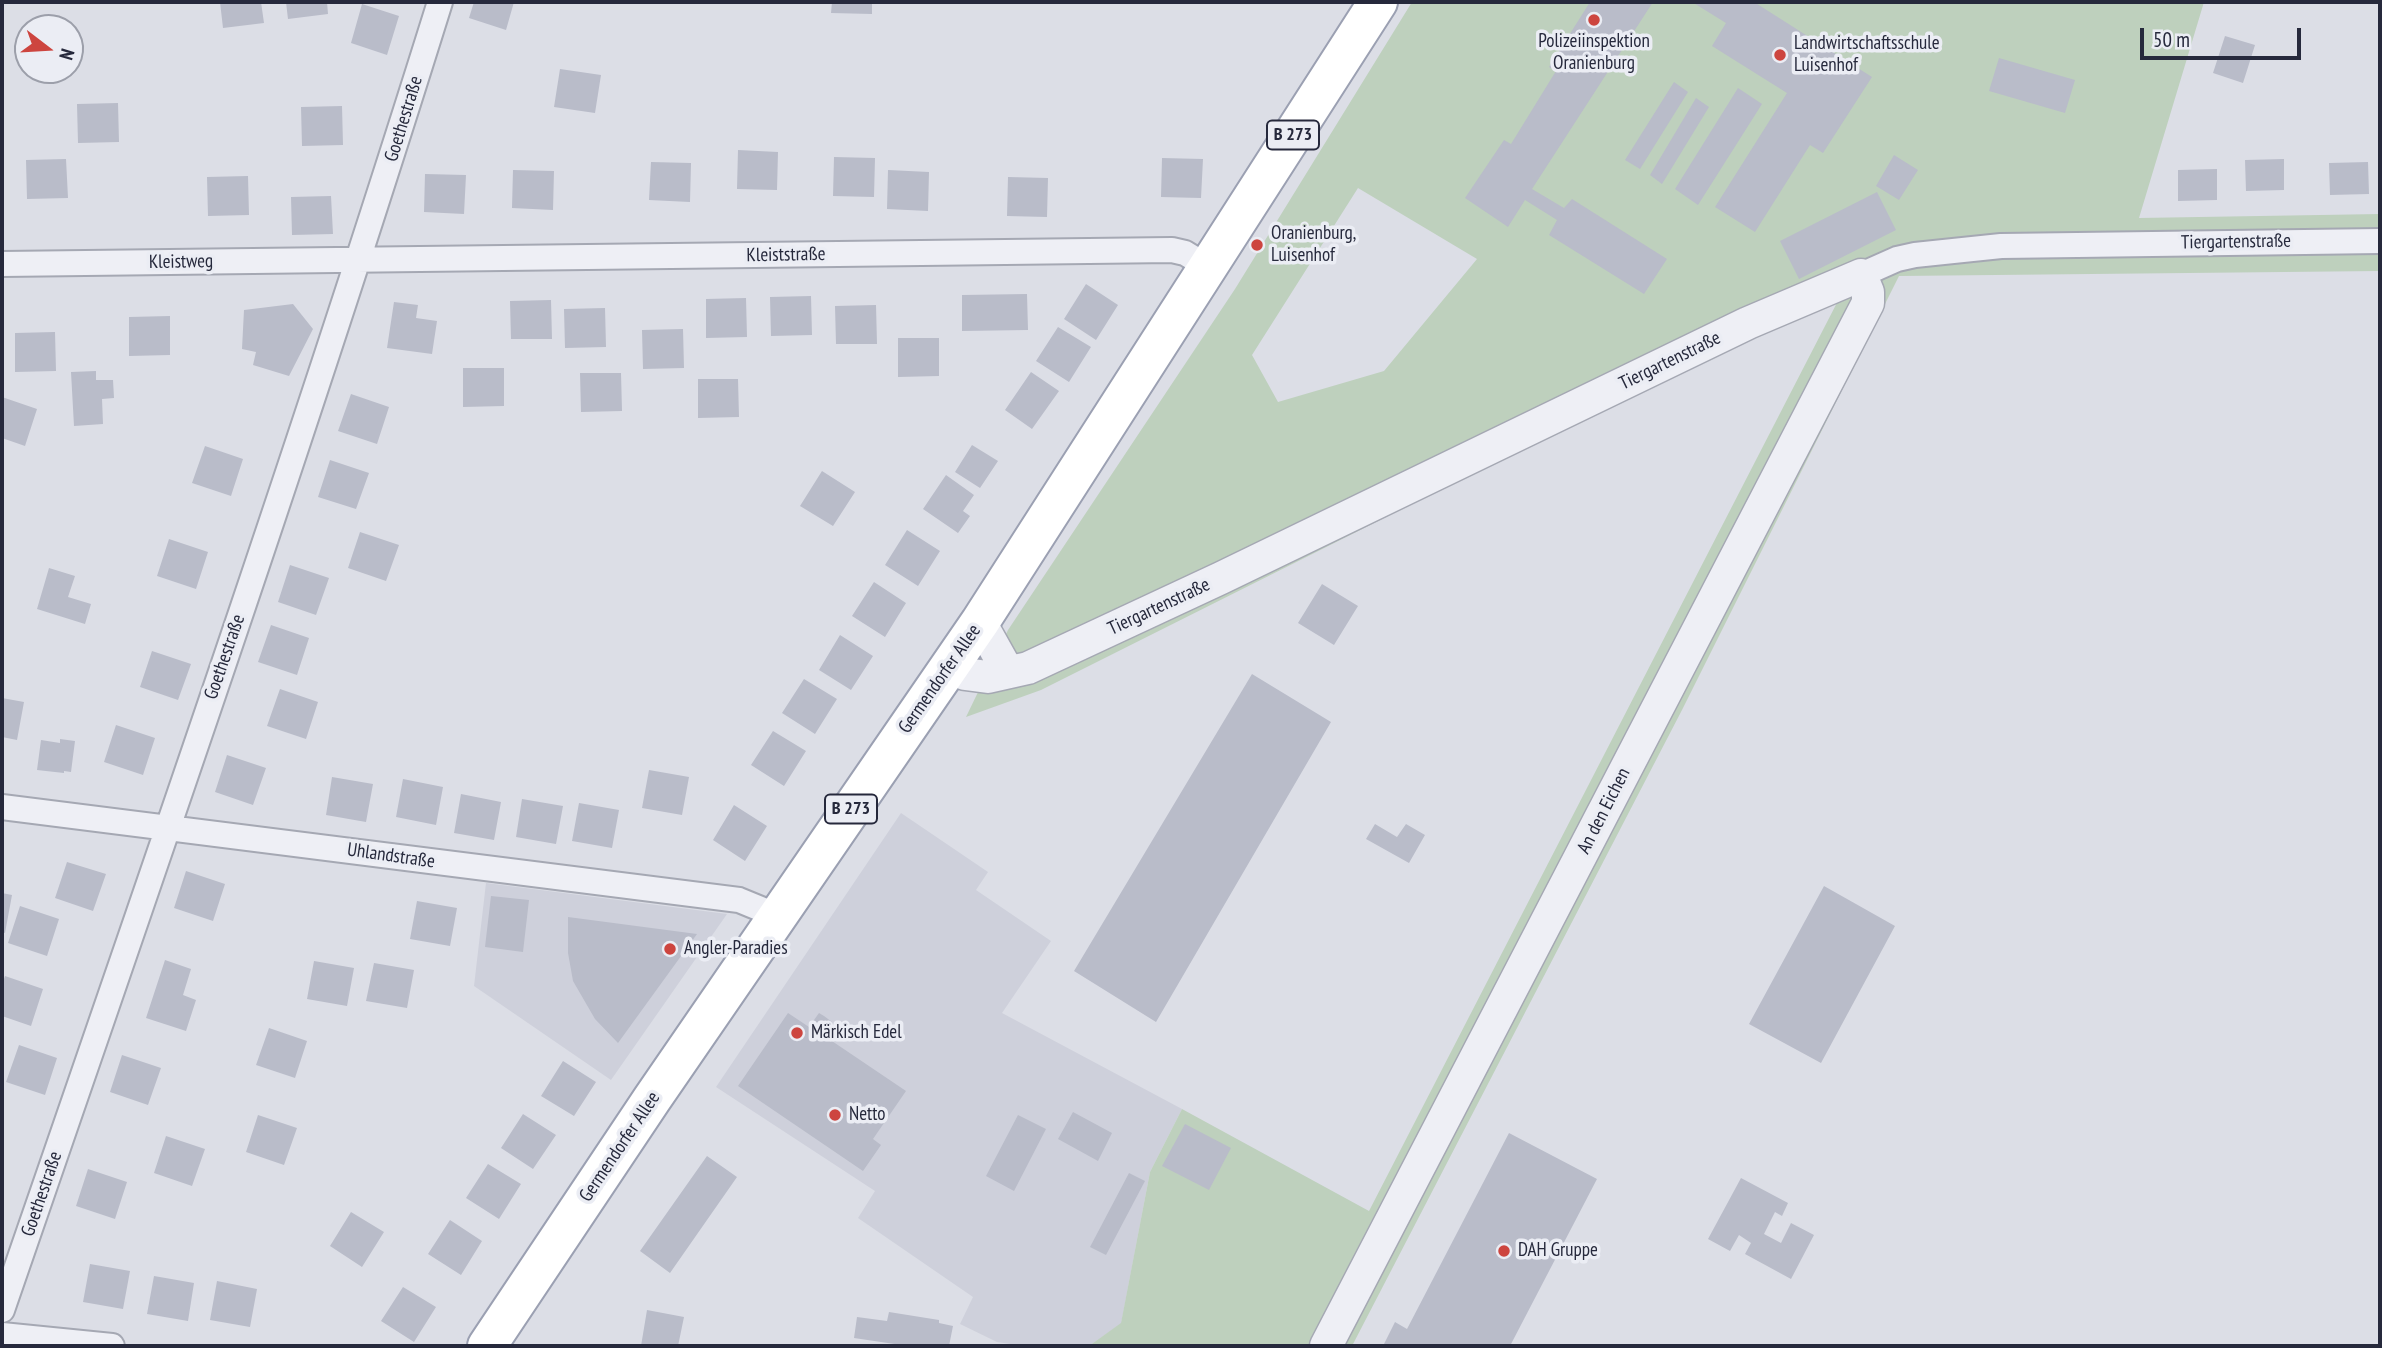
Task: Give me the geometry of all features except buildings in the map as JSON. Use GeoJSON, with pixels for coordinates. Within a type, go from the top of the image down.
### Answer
{"type":"FeatureCollection","features":[{"type":"Feature","properties":{"kind":"main road","name":"Germendorfer Allee"},"geometry":{"type":"LineString","coordinates":[[487,1346],[980,622],[1378,2]]}},
{"type":"Feature","properties":{"kind":"street","name":"Goethestraße"},"geometry":{"type":"LineString","coordinates":[[2,1310],[359,260],[440,2]]}},
{"type":"Feature","properties":{"kind":"street","name":"Tiergartenstraße"},"geometry":{"type":"LineString","coordinates":[[948,668],[965,674],[988,677],[1028,668],[1221,578],[1748,323],[1906,257],[2001,246],[2380,241]]}},
{"type":"Feature","properties":{"kind":"street","name":"Kleiststraße"},"geometry":{"type":"LineString","coordinates":[[359,260],[1172,250],[1185,253],[1208,267]]}},
{"type":"Feature","properties":{"kind":"street","name":"Kleistweg"},"geometry":{"type":"LineString","coordinates":[[2,264],[359,260]]}},
{"type":"Feature","properties":{"kind":"street","name":"An den Eichen"},"geometry":{"type":"LineString","coordinates":[[1326,1346],[1868,303],[1868,292],[1861,275]]}},
{"type":"Feature","properties":{"kind":"street"},"geometry":{"type":"LineString","coordinates":[[980,622],[1007,672]]}},
{"type":"Feature","properties":{"kind":"street","name":"Uhlandstraße"},"geometry":{"type":"LineString","coordinates":[[2,807],[740,900],[778,916]]}},
{"type":"Feature","properties":{"kind":"street"},"geometry":{"type":"LineString","coordinates":[[2,1335],[112,1346]]}},
{"type":"Feature","properties":{"kind":"shaded area"},"geometry":{"type":"Polygon","coordinates":[[[901,813],[988,872],[976,890],[1051,941],[1002,1013],[1182,1109],[1150,1172],[1121,1324],[1089,1346],[1024,1346],[997,1342],[960,1324],[973,1297],[858,1218],[875,1191],[716,1087],[901,813]]]}},
{"type":"Feature","properties":{"kind":"shaded area"},"geometry":{"type":"Polygon","coordinates":[[[486,883],[727,914],[611,1080],[474,986],[486,883]]]}},
{"type":"Feature","properties":{"kind":"green space"},"geometry":{"type":"Polygon","coordinates":[[[1412,2],[2204,2],[2139,218],[2380,214],[2380,271],[1899,276],[1682,710],[1352,1346],[1089,1346],[1121,1323],[1150,1172],[1182,1109],[1369,1211],[1842,293],[1821,299],[1041,690],[966,717],[1008,630],[1235,289],[1412,2]],[[1358,188],[1252,355],[1278,402],[1384,371],[1477,259],[1358,188]]]}},
{"type":"Feature","properties":{"kind":"place","name":"Polizeiinspektion Oranienburg"},"geometry":{"type":"Point","coordinates":[1594,20]}},
{"type":"Feature","properties":{"kind":"place","name":"Landwirtschaftsschule Luisenhof"},"geometry":{"type":"Point","coordinates":[1780,55]}},
{"type":"Feature","properties":{"kind":"place","name":"Oranienburg, Luisenhof"},"geometry":{"type":"Point","coordinates":[1257,245]}},
{"type":"Feature","properties":{"kind":"place","name":"Angler-Paradies"},"geometry":{"type":"Point","coordinates":[670,949]}},
{"type":"Feature","properties":{"kind":"place","name":"Märkisch Edel"},"geometry":{"type":"Point","coordinates":[797,1033]}},
{"type":"Feature","properties":{"kind":"place","name":"Netto"},"geometry":{"type":"Point","coordinates":[835,1115]}},
{"type":"Feature","properties":{"kind":"place","name":"DAH Gruppe"},"geometry":{"type":"Point","coordinates":[1504,1251]}}]}
